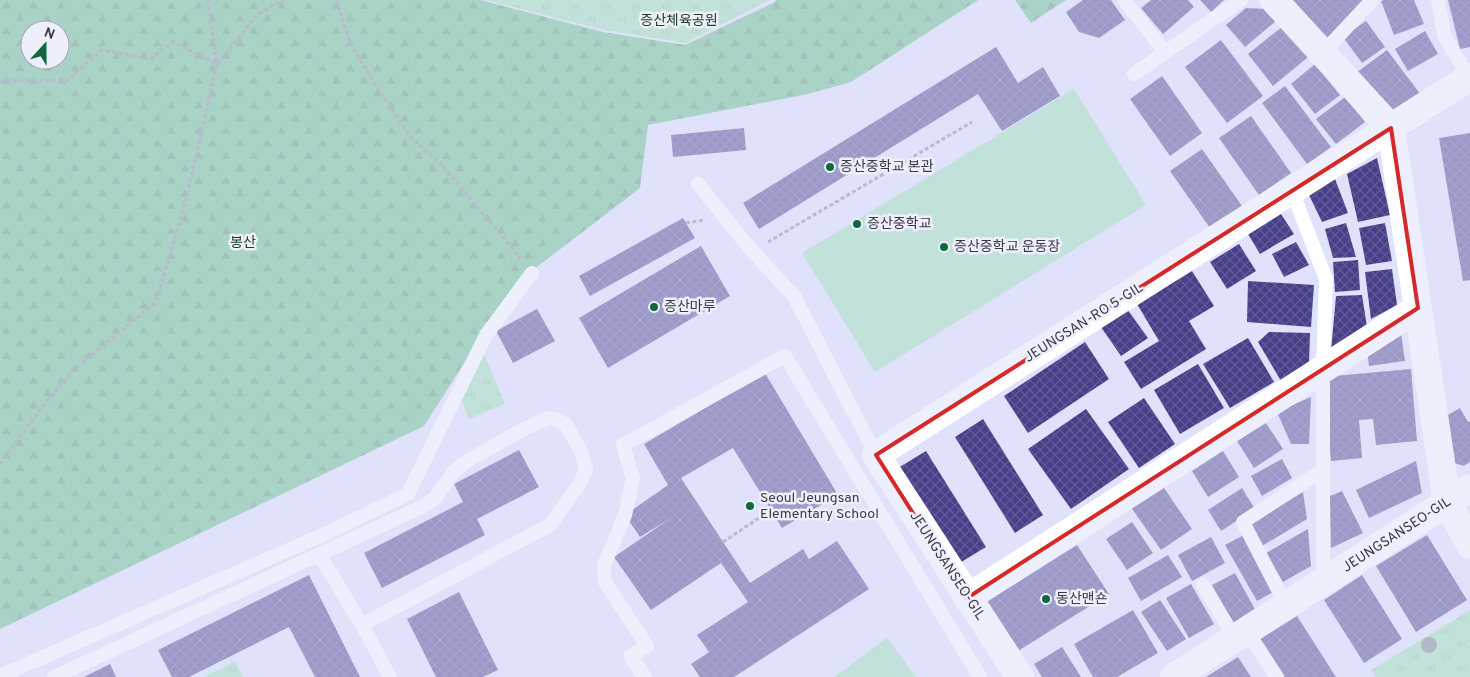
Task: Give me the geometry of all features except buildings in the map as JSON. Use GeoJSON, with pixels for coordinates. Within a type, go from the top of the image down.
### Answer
{"type":"FeatureCollection","features":[{"type":"Feature","properties":{"kind":"street"},"geometry":{"type":"LineString","coordinates":[[1274,0],[1391,128],[1447,502],[1470,545]]}},
{"type":"Feature","properties":{"kind":"street","name":"JEUNGSAN-RO 5-GIL"},"geometry":{"type":"LineString","coordinates":[[876,455],[1470,78]]}},
{"type":"Feature","properties":{"kind":"street"},"geometry":{"type":"LineString","coordinates":[[967,598],[1418,308]]}},
{"type":"Feature","properties":{"kind":"street","name":"JEUNGSANSEO-GIL"},"geometry":{"type":"LineString","coordinates":[[876,455],[1020,677]]}},
{"type":"Feature","properties":{"kind":"street","name":"JEUNGSANSEO-GIL"},"geometry":{"type":"LineString","coordinates":[[1174,677],[1470,488]]}},
{"type":"Feature","properties":{"kind":"lane"},"geometry":{"type":"LineString","coordinates":[[1124,0],[1165,52]]}},
{"type":"Feature","properties":{"kind":"lane"},"geometry":{"type":"LineString","coordinates":[[1134,74],[1241,0]]}},
{"type":"Feature","properties":{"kind":"lane"},"geometry":{"type":"LineString","coordinates":[[1323,53],[1372,0]]}},
{"type":"Feature","properties":{"kind":"lane"},"geometry":{"type":"LineString","coordinates":[[1438,0],[1444,35],[1470,78]]}},
{"type":"Feature","properties":{"kind":"lane"},"geometry":{"type":"LineString","coordinates":[[698,184],[752,251],[794,296],[876,455]]}},
{"type":"Feature","properties":{"kind":"lane"},"geometry":{"type":"LineString","coordinates":[[1292,191],[1326,279],[1323,370]]}},
{"type":"Feature","properties":{"kind":"lane"},"geometry":{"type":"LineString","coordinates":[[0,676],[325,534],[408,494],[486,335],[532,273]]}},
{"type":"Feature","properties":{"kind":"lane"},"geometry":{"type":"LineString","coordinates":[[645,677],[630,656],[647,646],[605,582],[604,565],[625,515],[633,478],[623,445],[785,356],[980,677]]}},
{"type":"Feature","properties":{"kind":"lane","name":"JEUNGSANSEO-GIL"},"geometry":{"type":"LineString","coordinates":[[1323,370],[1323,582]]}},
{"type":"Feature","properties":{"kind":"lane"},"geometry":{"type":"LineString","coordinates":[[54,677],[426,505],[435,498],[453,473],[464,463],[520,431],[548,418],[558,420],[566,425],[582,453],[586,470],[578,486],[550,525],[362,625]]}},
{"type":"Feature","properties":{"kind":"lane"},"geometry":{"type":"LineString","coordinates":[[1286,605],[1243,522],[1323,470]]}},
{"type":"Feature","properties":{"kind":"lane"},"geometry":{"type":"LineString","coordinates":[[319,554],[362,625],[390,677]]}},
{"type":"Feature","properties":{"kind":"lane"},"geometry":{"type":"LineString","coordinates":[[1204,585],[1277,677]]}},
{"type":"Feature","properties":{"kind":"path"},"geometry":{"type":"LineString","coordinates":[[0,464],[43,406],[76,368],[156,302],[186,199],[217,64],[208,0]]}},
{"type":"Feature","properties":{"kind":"path"},"geometry":{"type":"LineString","coordinates":[[217,64],[257,15],[282,0]]}},
{"type":"Feature","properties":{"kind":"path"},"geometry":{"type":"LineString","coordinates":[[336,0],[350,42],[373,81],[410,136],[444,167],[532,273]]}},
{"type":"Feature","properties":{"kind":"path"},"geometry":{"type":"LineString","coordinates":[[0,81],[68,80],[102,50],[150,59],[173,42],[217,64]]}},
{"type":"Feature","properties":{"kind":"path"},"geometry":{"type":"LineString","coordinates":[[752,251],[972,122]]}},
{"type":"Feature","properties":{"kind":"path"},"geometry":{"type":"LineString","coordinates":[[723,542],[771,510]]}},
{"type":"Feature","properties":{"kind":"highlighted area"},"geometry":{"type":"Polygon","coordinates":[[[1391,128],[1418,308],[967,598],[876,455],[1391,128]]]}},
{"type":"Feature","properties":{"kind":"green space","name":"봉산"},"geometry":{"type":"Polygon","coordinates":[[[0,0],[480,0],[603,32],[685,45],[776,0],[978,0],[851,82],[808,94],[648,125],[640,188],[529,273],[480,338],[424,426],[0,629],[0,0]]]}},
{"type":"Feature","properties":{"kind":"green space","name":"증산체육공원"},"geometry":{"type":"Polygon","coordinates":[[[485,0],[770,0],[685,43],[604,30],[485,0]]]}},
{"type":"Feature","properties":{"kind":"green space"},"geometry":{"type":"Polygon","coordinates":[[[1015,0],[1066,0],[1031,23],[1015,0]]]}},
{"type":"Feature","properties":{"kind":"green space","name":"증산중학교 운동장"},"geometry":{"type":"Polygon","coordinates":[[[1074,89],[1146,205],[875,372],[802,253],[1074,89]]]}},
{"type":"Feature","properties":{"kind":"green space"},"geometry":{"type":"Polygon","coordinates":[[[484,354],[505,404],[469,419],[460,395],[484,354]]]}},
{"type":"Feature","properties":{"kind":"green space"},"geometry":{"type":"Polygon","coordinates":[[[1470,610],[1470,677],[1376,677],[1371,670],[1470,610]]]}},
{"type":"Feature","properties":{"kind":"green space"},"geometry":{"type":"Polygon","coordinates":[[[887,638],[916,677],[834,677],[887,638]]]}},
{"type":"Feature","properties":{"kind":"green space"},"geometry":{"type":"Polygon","coordinates":[[[235,661],[243,677],[204,677],[235,661]]]}},
{"type":"Feature","properties":{"kind":"place","name":"증산중학교 본관"},"geometry":{"type":"Point","coordinates":[830,167]}},
{"type":"Feature","properties":{"kind":"place","name":"증산중학교"},"geometry":{"type":"Point","coordinates":[857,224]}},
{"type":"Feature","properties":{"kind":"place","name":"증산중학교 운동장"},"geometry":{"type":"Point","coordinates":[944,247]}},
{"type":"Feature","properties":{"kind":"place","name":"증산마루"},"geometry":{"type":"Point","coordinates":[654,307]}},
{"type":"Feature","properties":{"kind":"place","name":"Seoul Jeungsan Elementary School"},"geometry":{"type":"Point","coordinates":[750,506]}},
{"type":"Feature","properties":{"kind":"place","name":"동산맨숀"},"geometry":{"type":"Point","coordinates":[1046,599]}}]}
